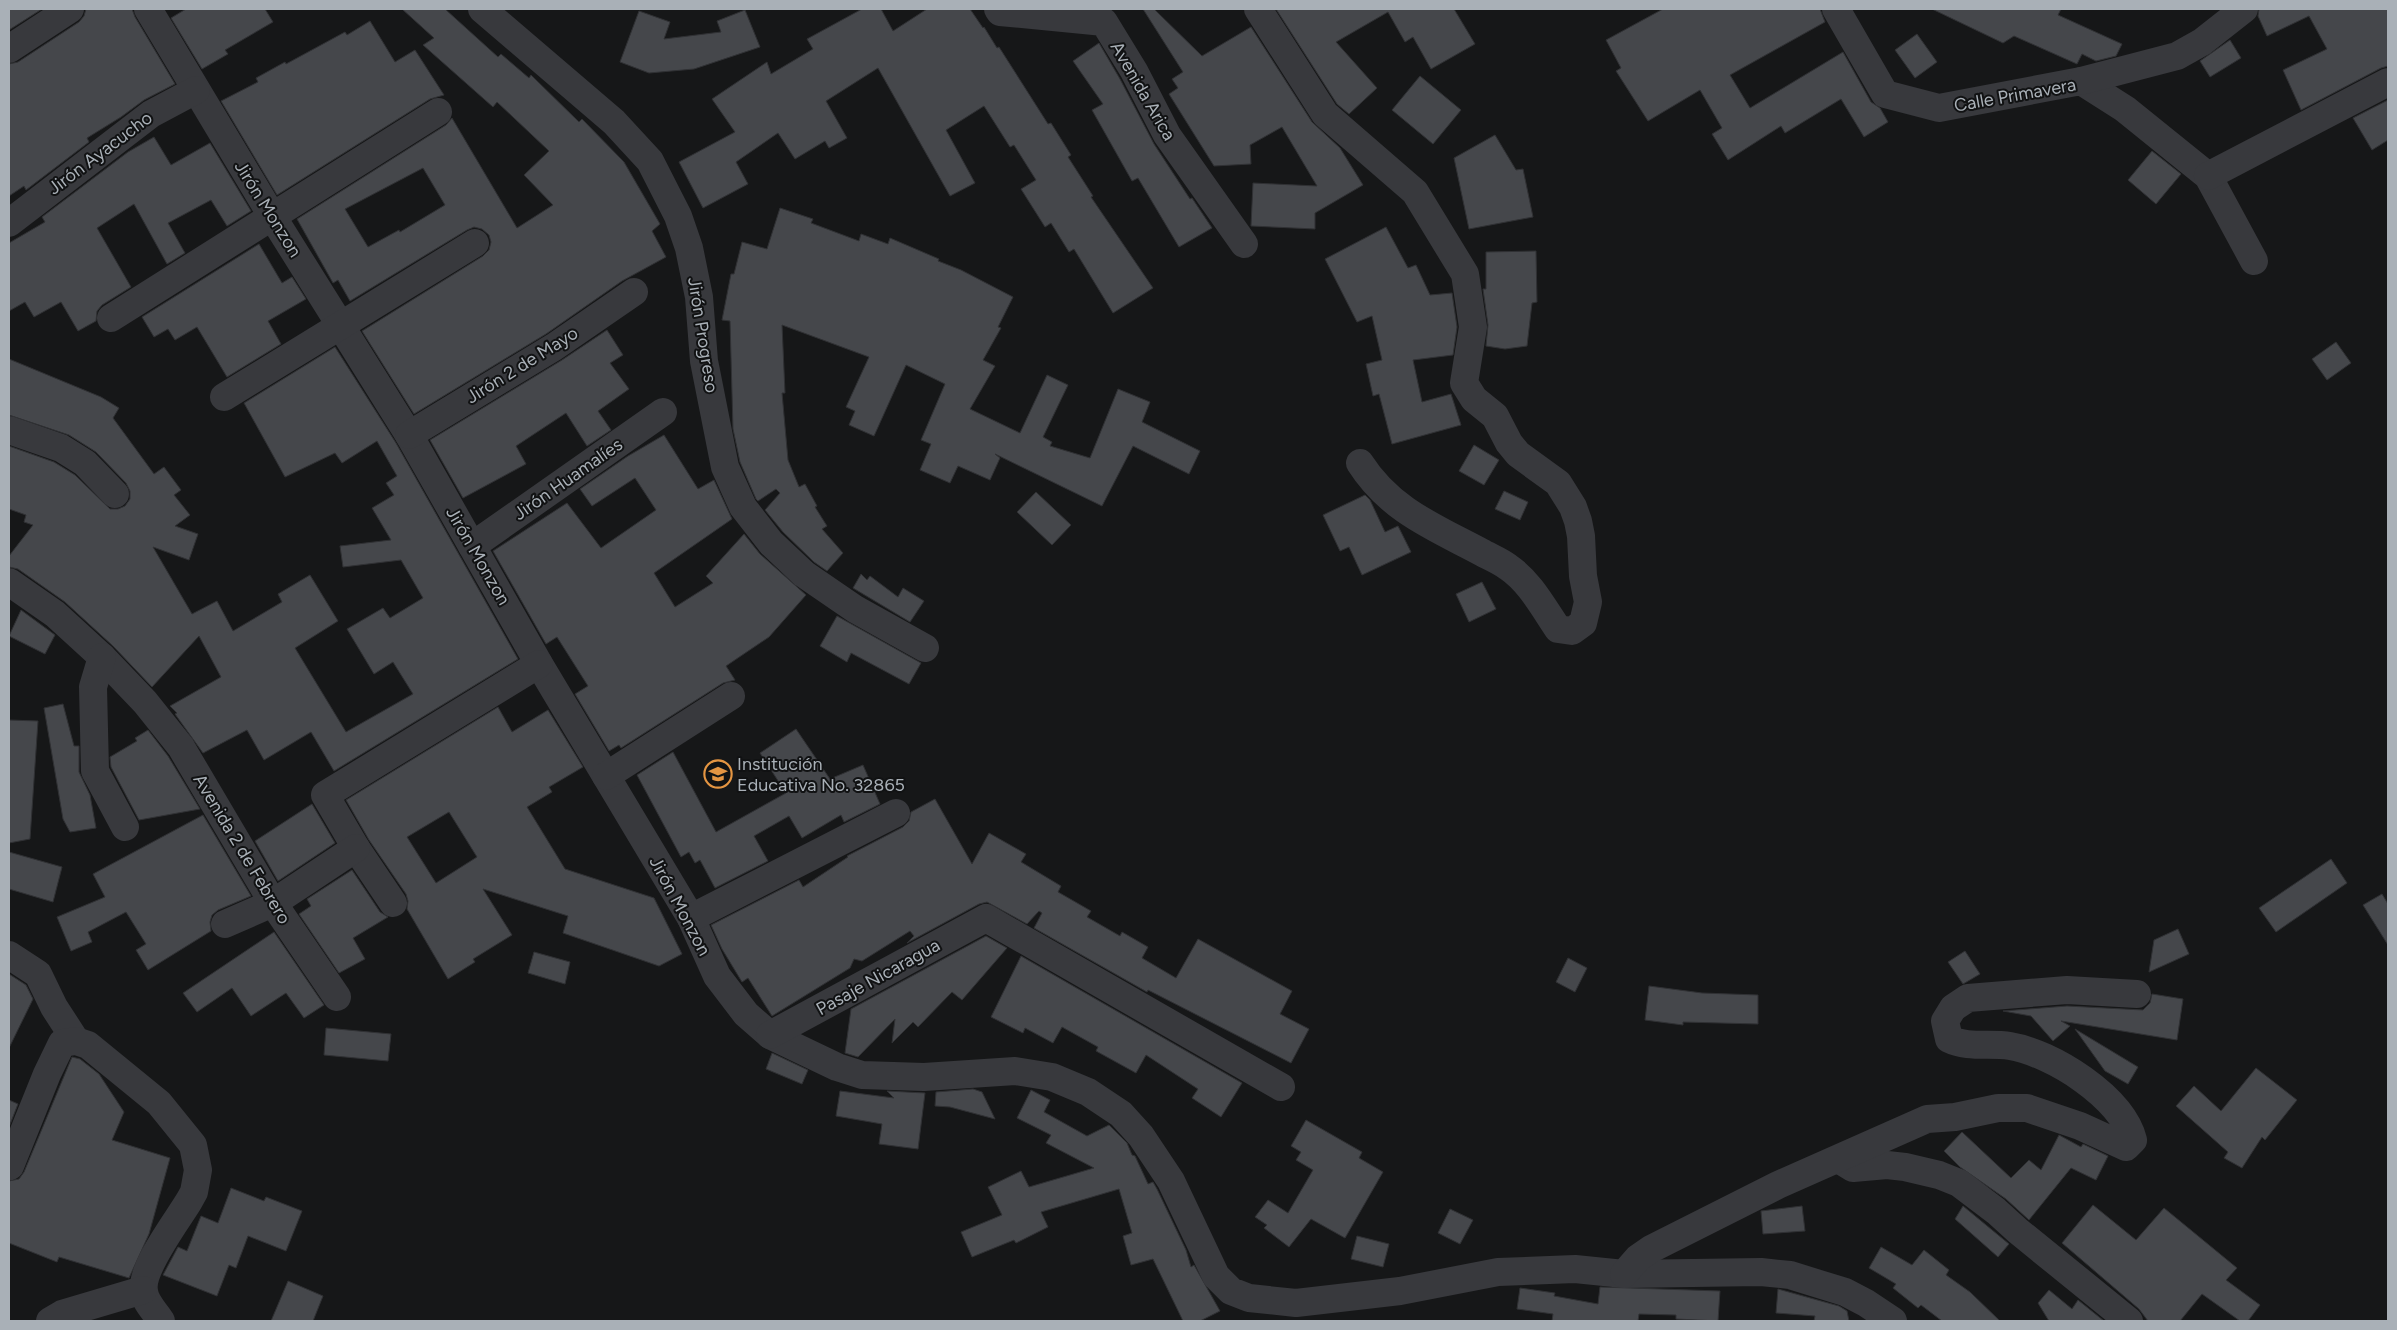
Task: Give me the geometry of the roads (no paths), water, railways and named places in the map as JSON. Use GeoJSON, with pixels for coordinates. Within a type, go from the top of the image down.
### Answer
{"type":"FeatureCollection","features":[{"type":"Feature","properties":{"kind":"street"},"geometry":{"type":"LineString","coordinates":[[9,49],[70,9]]}},
{"type":"Feature","properties":{"kind":"street","name":"Jirón Monzon"},"geometry":{"type":"LineString","coordinates":[[148,9],[272,216],[409,435],[539,664],[691,918],[717,976],[746,1014],[770,1035],[837,1067],[862,1075],[924,1077],[1015,1071],[1052,1077],[1088,1092],[1121,1114],[1140,1136],[1171,1181],[1216,1276],[1231,1291],[1249,1298],[1296,1303],[1400,1291],[1498,1272],[1575,1269],[1624,1274],[1761,1272],[1790,1275],[1845,1292],[1893,1321]]}},
{"type":"Feature","properties":{"kind":"street","name":"Jirón Progreso"},"geometry":{"type":"LineString","coordinates":[[482,9],[614,122],[650,161],[678,216],[689,248],[699,297],[704,361],[724,467],[743,507],[771,544],[804,574],[854,609],[924,648]]}},
{"type":"Feature","properties":{"kind":"street"},"geometry":{"type":"LineString","coordinates":[[1258,9],[1325,114],[1415,192],[1465,274],[1473,327],[1464,383],[1474,399],[1496,416],[1505,436],[1518,454],[1558,483],[1573,507],[1581,536],[1583,576],[1588,602],[1583,623],[1572,631],[1558,629],[1529,587],[1508,567],[1408,513],[1391,501],[1369,477],[1360,463]]}},
{"type":"Feature","properties":{"kind":"street","name":"Calle Primavera"},"geometry":{"type":"LineString","coordinates":[[1836,9],[1885,94],[1939,108],[2081,81],[2125,109],[2208,176],[2254,261]]}},
{"type":"Feature","properties":{"kind":"street"},"geometry":{"type":"LineString","coordinates":[[2081,81],[2177,56],[2202,42],[2244,9]]}},
{"type":"Feature","properties":{"kind":"street","name":"Avenida Arica"},"geometry":{"type":"LineString","coordinates":[[999,11],[1104,22],[1134,71],[1167,135],[1244,244]]}},
{"type":"Feature","properties":{"kind":"street"},"geometry":{"type":"LineString","coordinates":[[2208,176],[2388,82]]}},
{"type":"Feature","properties":{"kind":"street","name":"Jirón Ayacucho"},"geometry":{"type":"LineString","coordinates":[[9,223],[151,114],[196,90]]}},
{"type":"Feature","properties":{"kind":"street"},"geometry":{"type":"LineString","coordinates":[[111,318],[438,112]]}},
{"type":"Feature","properties":{"kind":"street"},"geometry":{"type":"LineString","coordinates":[[224,396],[475,243]]}},
{"type":"Feature","properties":{"kind":"street","name":"Jirón 2 de Mayo"},"geometry":{"type":"LineString","coordinates":[[409,435],[554,347],[634,292]]}},
{"type":"Feature","properties":{"kind":"street","name":"Jirón Huamalíes"},"geometry":{"type":"LineString","coordinates":[[472,546],[663,412]]}},
{"type":"Feature","properties":{"kind":"street"},"geometry":{"type":"LineString","coordinates":[[9,430],[61,448],[85,463],[115,494]]}},
{"type":"Feature","properties":{"kind":"street","name":"Avenida 2 de Febrero"},"geometry":{"type":"LineString","coordinates":[[9,582],[55,614],[102,657],[145,702],[181,747],[272,903],[337,997]]}},
{"type":"Feature","properties":{"kind":"street"},"geometry":{"type":"LineString","coordinates":[[102,657],[93,687],[95,771],[125,827]]}},
{"type":"Feature","properties":{"kind":"street"},"geometry":{"type":"LineString","coordinates":[[393,903],[356,848],[324,794],[539,664]]}},
{"type":"Feature","properties":{"kind":"street"},"geometry":{"type":"LineString","coordinates":[[606,776],[732,696]]}},
{"type":"Feature","properties":{"kind":"street"},"geometry":{"type":"LineString","coordinates":[[691,918],[896,813]]}},
{"type":"Feature","properties":{"kind":"street"},"geometry":{"type":"LineString","coordinates":[[225,924],[272,903],[356,848]]}},
{"type":"Feature","properties":{"kind":"street","name":"Pasaje Nicaragua"},"geometry":{"type":"LineString","coordinates":[[770,1035],[986,918],[1281,1087]]}},
{"type":"Feature","properties":{"kind":"street"},"geometry":{"type":"LineString","coordinates":[[9,955],[38,974],[54,1007],[76,1041]]}},
{"type":"Feature","properties":{"kind":"street"},"geometry":{"type":"LineString","coordinates":[[1624,1274],[1638,1258],[1650,1249],[1778,1185],[1840,1160],[1914,1123],[1998,1108],[2028,1108],[2080,1126],[2126,1147],[2133,1140],[2130,1129],[2103,1096],[2050,1059],[2011,1046],[1957,1043],[1949,1039],[1945,1021],[1953,1008],[1968,998],[2068,990],[2137,994]]}},
{"type":"Feature","properties":{"kind":"street"},"geometry":{"type":"LineString","coordinates":[[10,1166],[47,1074],[62,1043],[76,1041],[88,1044],[158,1103],[194,1145],[198,1170],[194,1192],[145,1274],[143,1290],[146,1299],[161,1321]]}},
{"type":"Feature","properties":{"kind":"street"},"geometry":{"type":"LineString","coordinates":[[1840,1160],[1853,1168],[1887,1165],[1905,1167],[1939,1175],[1959,1183],[1996,1211],[2129,1321]]}},
{"type":"Feature","properties":{"kind":"street"},"geometry":{"type":"LineString","coordinates":[[50,1321],[62,1314],[143,1290]]}},
{"type":"Feature","properties":{"kind":"place","name":"Institución Educativa No. 32865"},"geometry":{"type":"Point","coordinates":[718,774]}}]}
